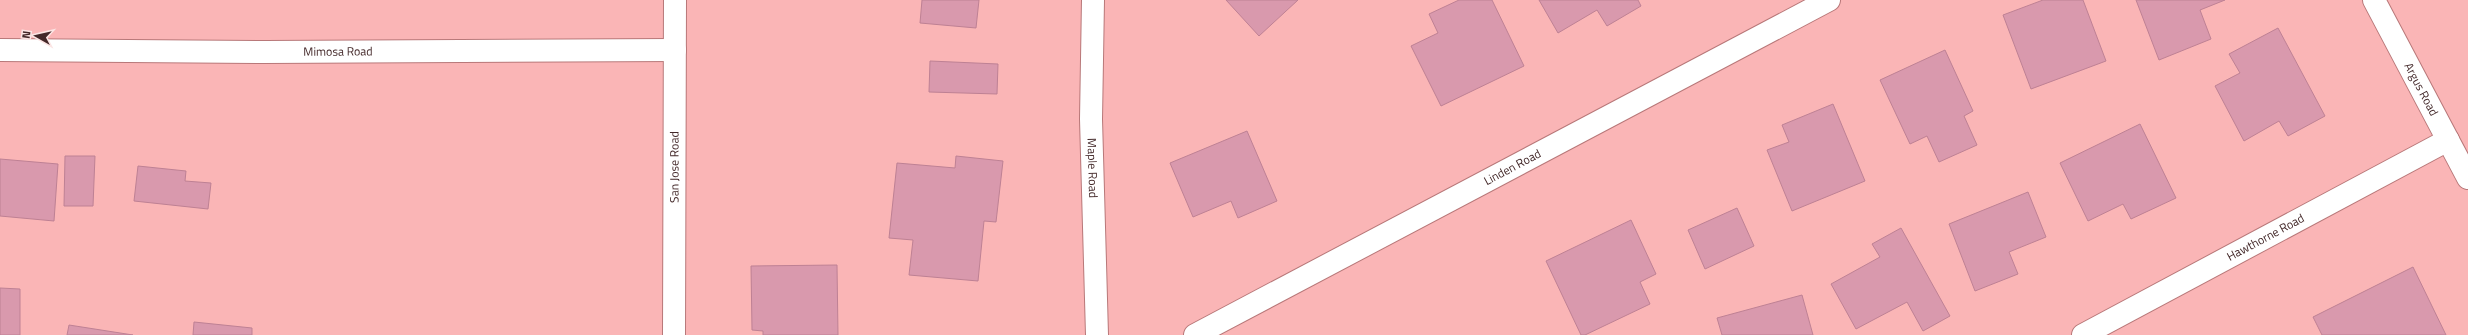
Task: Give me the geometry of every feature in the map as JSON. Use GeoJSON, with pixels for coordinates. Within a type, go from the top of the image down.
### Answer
{"type":"FeatureCollection","features":[{"type":"Feature","properties":{"kind":"street","name":"San Jose Road"},"geometry":{"type":"LineString","coordinates":[[674,335],[675,0]]}},
{"type":"Feature","properties":{"kind":"street","name":"Maple Road"},"geometry":{"type":"LineString","coordinates":[[1093,0],[1091,120],[1097,335]]}},
{"type":"Feature","properties":{"kind":"street","name":"Linden Road"},"geometry":{"type":"LineString","coordinates":[[1195,335],[1829,0]]}},
{"type":"Feature","properties":{"kind":"street","name":"Argus Road"},"geometry":{"type":"LineString","coordinates":[[2374,0],[2468,178]]}},
{"type":"Feature","properties":{"kind":"street","name":"Mimosa Road"},"geometry":{"type":"LineString","coordinates":[[0,50],[257,52],[675,50]]}},
{"type":"Feature","properties":{"kind":"street","name":"Hawthorne Road"},"geometry":{"type":"LineString","coordinates":[[2083,335],[2448,140]]}},
{"type":"Feature","properties":{"kind":"building"},"geometry":{"type":"Polygon","coordinates":[[[922,0],[979,0],[976,28],[920,23],[922,0]]]}},
{"type":"Feature","properties":{"kind":"building"},"geometry":{"type":"Polygon","coordinates":[[[1226,0],[1298,0],[1259,36],[1226,0]]]}},
{"type":"Feature","properties":{"kind":"building"},"geometry":{"type":"Polygon","coordinates":[[[1459,0],[1492,0],[1524,66],[1441,106],[1411,46],[1438,33],[1429,14],[1459,0]]]}},
{"type":"Feature","properties":{"kind":"building"},"geometry":{"type":"Polygon","coordinates":[[[1539,0],[1638,0],[1641,6],[1607,26],[1597,10],[1558,33],[1539,0]]]}},
{"type":"Feature","properties":{"kind":"building"},"geometry":{"type":"Polygon","coordinates":[[[2043,0],[2083,0],[2106,61],[2031,89],[2003,15],[2043,0]]]}},
{"type":"Feature","properties":{"kind":"building"},"geometry":{"type":"Polygon","coordinates":[[[2136,0],[2225,0],[2200,10],[2211,39],[2159,60],[2136,0]]]}},
{"type":"Feature","properties":{"kind":"building"},"geometry":{"type":"Polygon","coordinates":[[[2278,28],[2325,116],[2288,136],[2279,121],[2244,141],[2215,86],[2240,73],[2229,54],[2278,28]]]}},
{"type":"Feature","properties":{"kind":"building"},"geometry":{"type":"Polygon","coordinates":[[[1945,50],[1973,111],[1964,116],[1977,145],[1939,162],[1927,136],[1910,144],[1880,80],[1945,50]]]}},
{"type":"Feature","properties":{"kind":"building"},"geometry":{"type":"Polygon","coordinates":[[[930,61],[998,64],[997,94],[929,92],[930,61]]]}},
{"type":"Feature","properties":{"kind":"building"},"geometry":{"type":"Polygon","coordinates":[[[1833,104],[1865,181],[1792,211],[1767,150],[1789,142],[1782,125],[1833,104]]]}},
{"type":"Feature","properties":{"kind":"building"},"geometry":{"type":"Polygon","coordinates":[[[2140,124],[2176,198],[2131,219],[2123,204],[2088,221],[2060,163],[2140,124]]]}},
{"type":"Feature","properties":{"kind":"building"},"geometry":{"type":"Polygon","coordinates":[[[1247,131],[1277,201],[1238,218],[1231,201],[1193,217],[1170,163],[1247,131]]]}},
{"type":"Feature","properties":{"kind":"building"},"geometry":{"type":"Polygon","coordinates":[[[65,156],[95,156],[93,206],[64,206],[65,156]]]}},
{"type":"Feature","properties":{"kind":"building"},"geometry":{"type":"Polygon","coordinates":[[[956,156],[1003,161],[996,222],[984,221],[978,281],[909,275],[913,240],[889,238],[897,163],[955,168],[956,156]]]}},
{"type":"Feature","properties":{"kind":"building"},"geometry":{"type":"Polygon","coordinates":[[[0,159],[58,164],[54,221],[0,216],[0,159]]]}},
{"type":"Feature","properties":{"kind":"building"},"geometry":{"type":"Polygon","coordinates":[[[138,166],[186,171],[185,181],[211,183],[208,209],[134,201],[138,166]]]}},
{"type":"Feature","properties":{"kind":"building"},"geometry":{"type":"Polygon","coordinates":[[[2028,192],[2046,237],[2009,252],[2018,274],[1975,291],[1949,224],[2028,192]]]}},
{"type":"Feature","properties":{"kind":"building"},"geometry":{"type":"Polygon","coordinates":[[[1737,208],[1754,246],[1705,269],[1688,230],[1737,208]]]}},
{"type":"Feature","properties":{"kind":"building"},"geometry":{"type":"Polygon","coordinates":[[[1631,220],[1656,274],[1640,282],[1650,304],[1585,335],[1581,335],[1546,261],[1631,220]]]}},
{"type":"Feature","properties":{"kind":"building"},"geometry":{"type":"Polygon","coordinates":[[[1901,228],[1950,316],[1923,331],[1907,302],[1856,329],[1831,284],[1880,257],[1872,244],[1901,228]]]}},
{"type":"Feature","properties":{"kind":"building"},"geometry":{"type":"Polygon","coordinates":[[[837,265],[838,335],[763,335],[763,331],[752,330],[751,266],[837,265]]]}},
{"type":"Feature","properties":{"kind":"building"},"geometry":{"type":"Polygon","coordinates":[[[2413,267],[2446,335],[2322,335],[2313,317],[2413,267]]]}},
{"type":"Feature","properties":{"kind":"building"},"geometry":{"type":"Polygon","coordinates":[[[0,288],[20,289],[20,335],[0,335],[0,288]]]}},
{"type":"Feature","properties":{"kind":"building"},"geometry":{"type":"Polygon","coordinates":[[[1802,295],[1813,335],[1722,335],[1717,318],[1802,295]]]}},
{"type":"Feature","properties":{"kind":"building"},"geometry":{"type":"Polygon","coordinates":[[[194,322],[252,328],[252,335],[193,335],[194,322]]]}},
{"type":"Feature","properties":{"kind":"building"},"geometry":{"type":"Polygon","coordinates":[[[69,325],[133,335],[67,335],[69,325]]]}}]}
